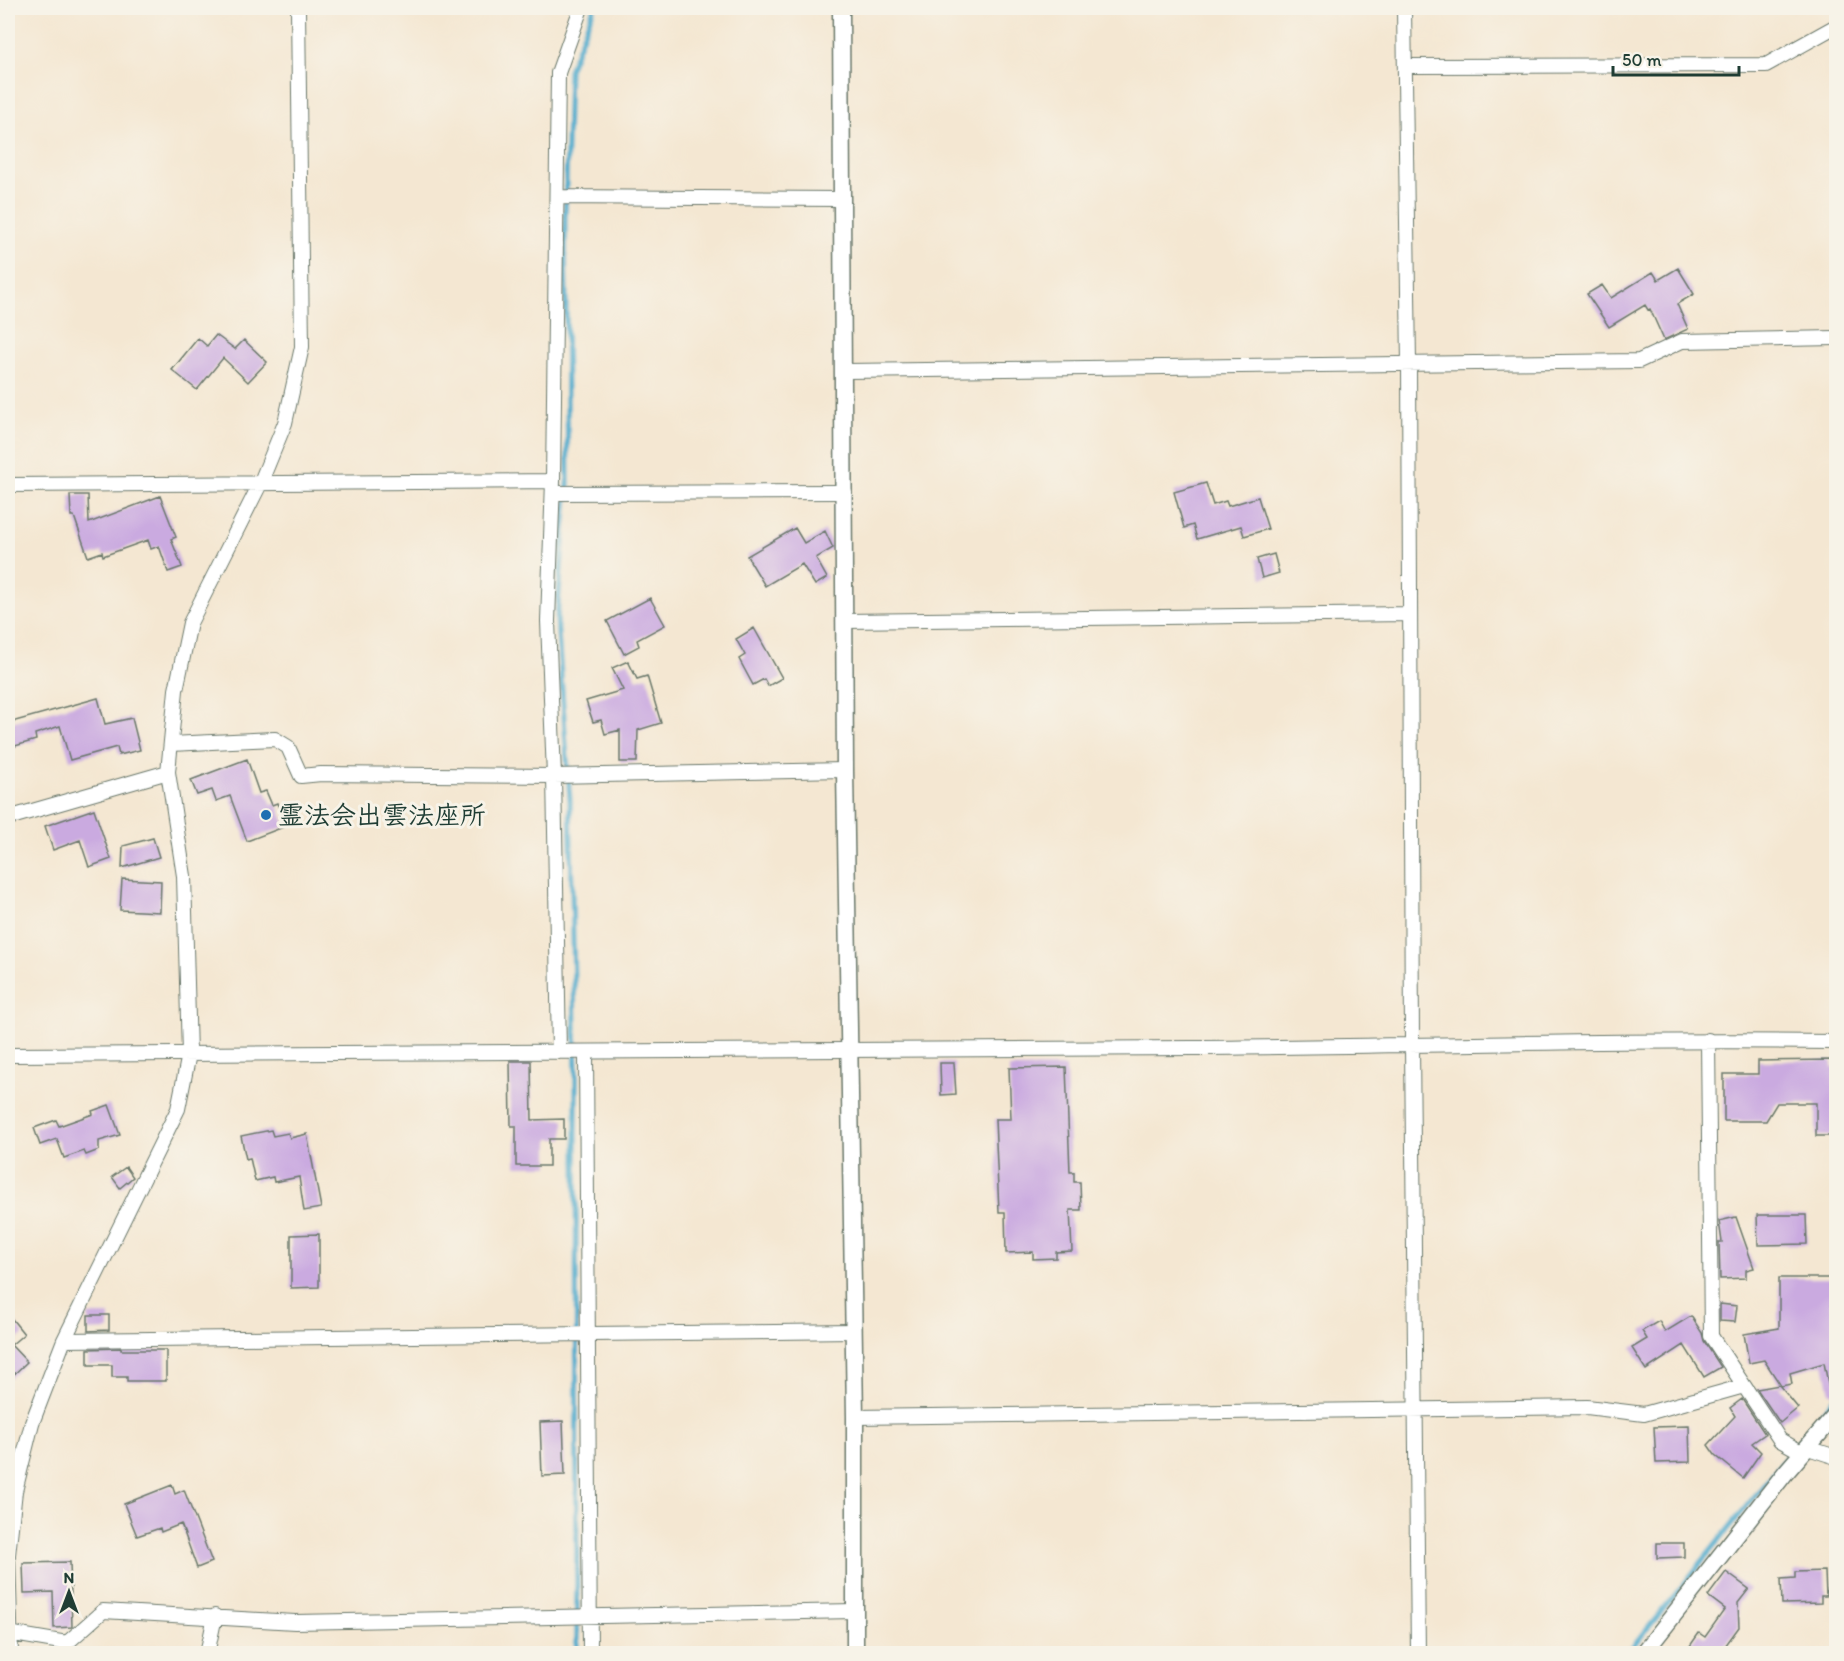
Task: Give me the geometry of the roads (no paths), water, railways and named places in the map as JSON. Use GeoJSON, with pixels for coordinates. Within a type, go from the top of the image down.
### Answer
{"type":"FeatureCollection","features":[{"type":"Feature","properties":{"kind":"street"},"geometry":{"type":"LineString","coordinates":[[11,1653],[8,1633],[8,1555],[15,1491],[32,1423],[64,1340],[178,1109],[189,1054],[184,876],[168,772],[176,690],[190,623],[260,484],[285,423],[302,347],[298,8]]}},
{"type":"Feature","properties":{"kind":"street"},"geometry":{"type":"LineString","coordinates":[[559,1052],[554,776],[548,621],[553,487],[558,73],[581,8]]}},
{"type":"Feature","properties":{"kind":"street"},"geometry":{"type":"LineString","coordinates":[[841,8],[845,770],[855,1417],[855,1653]]}},
{"type":"Feature","properties":{"kind":"street"},"geometry":{"type":"LineString","coordinates":[[1404,8],[1409,364],[1418,1653]]}},
{"type":"Feature","properties":{"kind":"street"},"geometry":{"type":"LineString","coordinates":[[1406,66],[1766,65],[1836,26]]}},
{"type":"Feature","properties":{"kind":"street"},"geometry":{"type":"LineString","coordinates":[[557,197],[843,199]]}},
{"type":"Feature","properties":{"kind":"street"},"geometry":{"type":"LineString","coordinates":[[844,367],[848,371],[1640,361],[1682,341],[1836,338]]}},
{"type":"Feature","properties":{"kind":"street"},"geometry":{"type":"LineString","coordinates":[[8,485],[260,484],[844,492]]}},
{"type":"Feature","properties":{"kind":"street"},"geometry":{"type":"LineString","coordinates":[[845,621],[1409,614]]}},
{"type":"Feature","properties":{"kind":"street"},"geometry":{"type":"LineString","coordinates":[[171,744],[275,739],[288,747],[301,776],[333,774],[554,776],[845,770]]}},
{"type":"Feature","properties":{"kind":"street"},"geometry":{"type":"LineString","coordinates":[[8,818],[168,772]]}},
{"type":"Feature","properties":{"kind":"street"},"geometry":{"type":"LineString","coordinates":[[1708,1040],[1712,1336],[1780,1440],[1805,1450],[1836,1457]]}},
{"type":"Feature","properties":{"kind":"street"},"geometry":{"type":"LineString","coordinates":[[8,1055],[850,1051],[1412,1046],[1708,1040],[1836,1042]]}},
{"type":"Feature","properties":{"kind":"street"},"geometry":{"type":"LineString","coordinates":[[586,1052],[590,1653]]}},
{"type":"Feature","properties":{"kind":"street"},"geometry":{"type":"LineString","coordinates":[[64,1340],[854,1331]]}},
{"type":"Feature","properties":{"kind":"street"},"geometry":{"type":"LineString","coordinates":[[855,1417],[1587,1407],[1644,1414],[1744,1386]]}},
{"type":"Feature","properties":{"kind":"street"},"geometry":{"type":"LineString","coordinates":[[1643,1653],[1836,1414]]}},
{"type":"Feature","properties":{"kind":"street"},"geometry":{"type":"LineString","coordinates":[[8,1633],[67,1643],[103,1611],[295,1622],[854,1611]]}},
{"type":"Feature","properties":{"kind":"street"},"geometry":{"type":"LineString","coordinates":[[207,1653],[215,1616]]}},
{"type":"Feature","properties":{"kind":"waterway"},"geometry":{"type":"LineString","coordinates":[[577,1654],[576,1073],[570,799],[557,619],[568,484],[565,222],[569,70],[594,8]]}},
{"type":"Feature","properties":{"kind":"waterway"},"geometry":{"type":"LineString","coordinates":[[1627,1654],[1836,1396]]}},
{"type":"Feature","properties":{"kind":"place","name":"霊法会出雲法座所"},"geometry":{"type":"Point","coordinates":[266,815]}}]}
